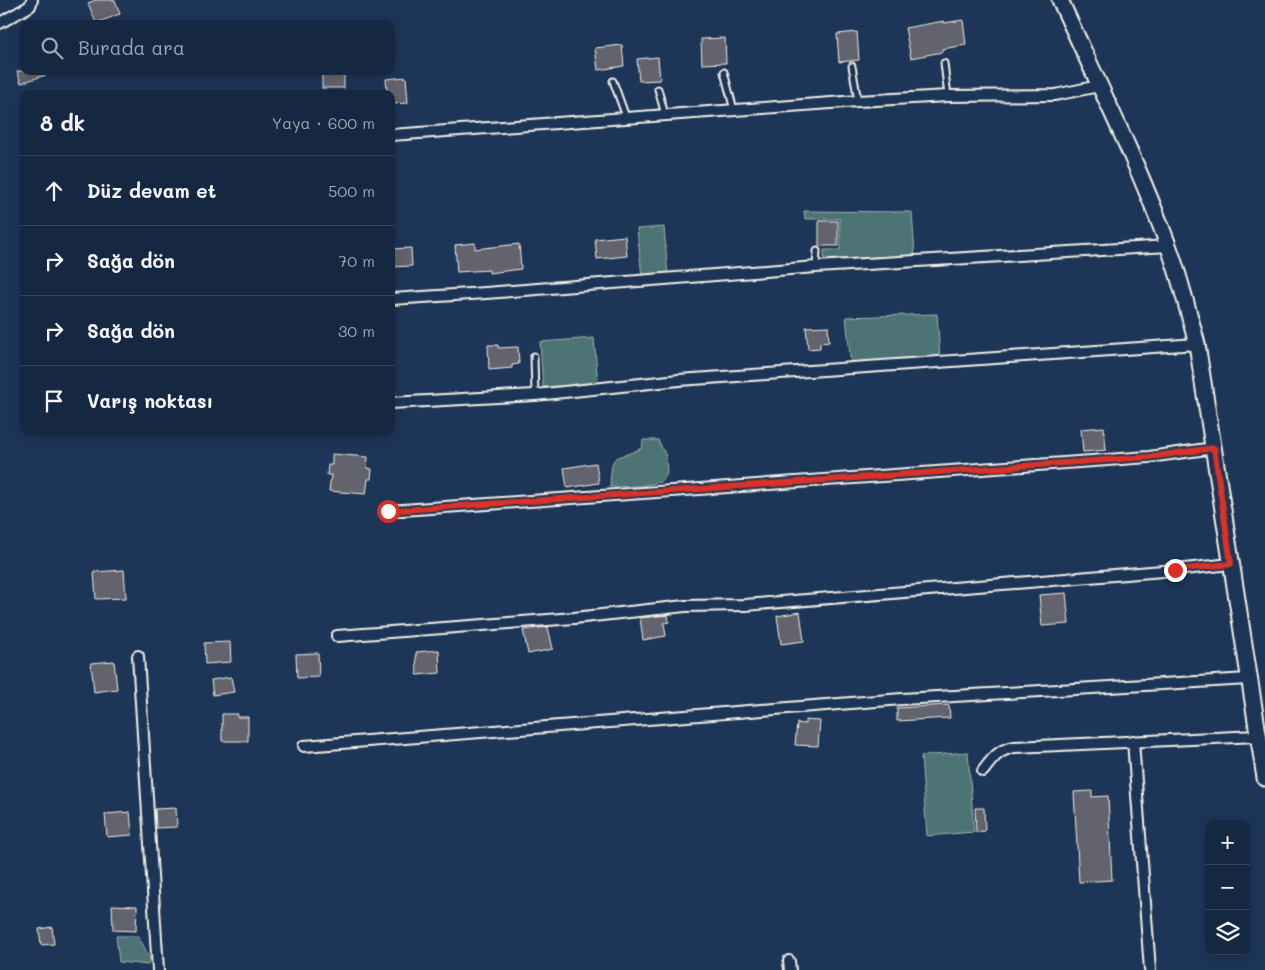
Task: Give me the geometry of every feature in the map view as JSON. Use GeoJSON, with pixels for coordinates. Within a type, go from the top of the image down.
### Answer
{"type":"FeatureCollection","features":[{"type":"Feature","properties":{"kind":"street"},"geometry":{"type":"LineString","coordinates":[[0,23],[30,6],[32,0]]}},
{"type":"Feature","properties":{"kind":"street"},"geometry":{"type":"LineString","coordinates":[[1060,0],[1147,192],[1169,246],[1197,344],[1265,778]]}},
{"type":"Feature","properties":{"kind":"street"},"geometry":{"type":"LineString","coordinates":[[395,135],[858,101],[948,96],[1055,95],[1099,86]]}},
{"type":"Feature","properties":{"kind":"street"},"geometry":{"type":"LineString","coordinates":[[395,299],[486,294],[816,266],[1169,246]]}},
{"type":"Feature","properties":{"kind":"street"},"geometry":{"type":"LineString","coordinates":[[395,403],[535,395],[679,380],[1197,344]]}},
{"type":"Feature","properties":{"kind":"street"},"geometry":{"type":"LineString","coordinates":[[388,511],[1149,457],[1214,448]]}},
{"type":"Feature","properties":{"kind":"street"},"geometry":{"type":"LineString","coordinates":[[337,636],[574,618],[685,606],[745,606],[1231,564]]}},
{"type":"Feature","properties":{"kind":"street"},"geometry":{"type":"LineString","coordinates":[[138,656],[158,970]]}},
{"type":"Feature","properties":{"kind":"street"},"geometry":{"type":"LineString","coordinates":[[304,746],[893,699],[1249,679]]}},
{"type":"Feature","properties":{"kind":"street"},"geometry":{"type":"LineString","coordinates":[[983,771],[996,754],[1005,748],[1258,736]]}},
{"type":"Feature","properties":{"kind":"street"},"geometry":{"type":"LineString","coordinates":[[1133,741],[1150,970]]}},
{"type":"Feature","properties":{"kind":"lane"},"geometry":{"type":"LineString","coordinates":[[944,63],[948,96]]}},
{"type":"Feature","properties":{"kind":"lane"},"geometry":{"type":"LineString","coordinates":[[852,66],[858,101]]}},
{"type":"Feature","properties":{"kind":"lane"},"geometry":{"type":"LineString","coordinates":[[724,72],[734,110]]}},
{"type":"Feature","properties":{"kind":"lane"},"geometry":{"type":"LineString","coordinates":[[614,81],[627,118]]}},
{"type":"Feature","properties":{"kind":"lane"},"geometry":{"type":"LineString","coordinates":[[658,89],[665,115]]}},
{"type":"Feature","properties":{"kind":"lane"},"geometry":{"type":"LineString","coordinates":[[816,266],[817,251]]}},
{"type":"Feature","properties":{"kind":"lane"},"geometry":{"type":"LineString","coordinates":[[534,356],[535,395]]}},
{"type":"Feature","properties":{"kind":"green space"},"geometry":{"type":"Polygon","coordinates":[[[804,211],[912,212],[915,255],[824,260],[824,250],[840,250],[840,219],[805,219],[804,211]]]}},
{"type":"Feature","properties":{"kind":"green space"},"geometry":{"type":"Polygon","coordinates":[[[664,227],[668,275],[642,277],[637,229],[664,227]]]}},
{"type":"Feature","properties":{"kind":"green space"},"geometry":{"type":"Polygon","coordinates":[[[937,314],[940,357],[851,365],[846,317],[937,314]]]}},
{"type":"Feature","properties":{"kind":"green space"},"geometry":{"type":"Polygon","coordinates":[[[594,338],[598,384],[543,387],[540,342],[594,338]]]}},
{"type":"Feature","properties":{"kind":"green space"},"geometry":{"type":"Polygon","coordinates":[[[643,440],[658,440],[666,456],[667,474],[661,482],[641,486],[610,487],[613,461],[620,456],[642,448],[643,440]]]}},
{"type":"Feature","properties":{"kind":"green space"},"geometry":{"type":"Polygon","coordinates":[[[968,752],[974,832],[927,836],[921,756],[968,752]]]}},
{"type":"Feature","properties":{"kind":"green space"},"geometry":{"type":"Polygon","coordinates":[[[116,936],[138,936],[150,958],[148,965],[119,962],[116,936]]]}},
{"type":"Feature","properties":{"kind":"building"},"geometry":{"type":"Polygon","coordinates":[[[96,0],[115,0],[120,14],[104,20],[95,20],[88,3],[96,0]]]}},
{"type":"Feature","properties":{"kind":"building"},"geometry":{"type":"Polygon","coordinates":[[[963,20],[966,45],[942,49],[942,52],[911,58],[905,28],[944,21],[944,23],[963,20]]]}},
{"type":"Feature","properties":{"kind":"building"},"geometry":{"type":"Polygon","coordinates":[[[857,32],[859,60],[839,62],[837,34],[857,32]]]}},
{"type":"Feature","properties":{"kind":"building"},"geometry":{"type":"Polygon","coordinates":[[[725,38],[726,63],[702,64],[701,39],[725,38]]]}},
{"type":"Feature","properties":{"kind":"building"},"geometry":{"type":"Polygon","coordinates":[[[622,45],[624,66],[598,70],[595,48],[622,45]]]}},
{"type":"Feature","properties":{"kind":"building"},"geometry":{"type":"Polygon","coordinates":[[[658,57],[660,80],[639,81],[637,59],[658,57]]]}},
{"type":"Feature","properties":{"kind":"building"},"geometry":{"type":"Polygon","coordinates":[[[17,71],[20,71],[20,75],[46,75],[21,83],[17,71]]]}},
{"type":"Feature","properties":{"kind":"building"},"geometry":{"type":"Polygon","coordinates":[[[322,75],[344,75],[344,88],[322,88],[322,75]]]}},
{"type":"Feature","properties":{"kind":"building"},"geometry":{"type":"Polygon","coordinates":[[[406,77],[408,103],[395,104],[395,90],[387,90],[386,79],[406,77]]]}},
{"type":"Feature","properties":{"kind":"building"},"geometry":{"type":"Polygon","coordinates":[[[819,221],[838,221],[838,246],[819,246],[819,221]]]}},
{"type":"Feature","properties":{"kind":"building"},"geometry":{"type":"Polygon","coordinates":[[[625,236],[627,256],[597,259],[595,239],[625,236]]]}},
{"type":"Feature","properties":{"kind":"building"},"geometry":{"type":"Polygon","coordinates":[[[475,243],[475,249],[519,244],[521,269],[489,273],[489,270],[457,272],[455,245],[475,243]]]}},
{"type":"Feature","properties":{"kind":"building"},"geometry":{"type":"Polygon","coordinates":[[[411,248],[412,266],[395,267],[395,249],[411,248]]]}},
{"type":"Feature","properties":{"kind":"building"},"geometry":{"type":"Polygon","coordinates":[[[828,326],[829,342],[820,343],[820,348],[808,349],[806,327],[828,326]]]}},
{"type":"Feature","properties":{"kind":"building"},"geometry":{"type":"Polygon","coordinates":[[[488,345],[498,345],[498,348],[518,347],[519,364],[512,365],[512,368],[489,370],[488,345]]]}},
{"type":"Feature","properties":{"kind":"building"},"geometry":{"type":"Polygon","coordinates":[[[1104,427],[1106,450],[1083,452],[1081,429],[1104,427]]]}},
{"type":"Feature","properties":{"kind":"building"},"geometry":{"type":"Polygon","coordinates":[[[332,454],[368,457],[367,468],[372,469],[371,479],[368,479],[366,494],[329,491],[331,475],[327,475],[328,465],[332,465],[332,454]]]}},
{"type":"Feature","properties":{"kind":"building"},"geometry":{"type":"Polygon","coordinates":[[[596,463],[599,483],[567,488],[564,468],[596,463]]]}},
{"type":"Feature","properties":{"kind":"building"},"geometry":{"type":"Polygon","coordinates":[[[124,570],[126,598],[96,599],[94,572],[124,570]]]}},
{"type":"Feature","properties":{"kind":"building"},"geometry":{"type":"Polygon","coordinates":[[[1066,593],[1069,624],[1042,626],[1039,595],[1066,593]]]}},
{"type":"Feature","properties":{"kind":"building"},"geometry":{"type":"Polygon","coordinates":[[[800,612],[804,641],[781,644],[777,616],[800,612]]]}},
{"type":"Feature","properties":{"kind":"building"},"geometry":{"type":"Polygon","coordinates":[[[668,615],[669,622],[664,623],[666,636],[643,640],[640,618],[668,615]]]}},
{"type":"Feature","properties":{"kind":"building"},"geometry":{"type":"Polygon","coordinates":[[[548,627],[553,649],[528,654],[523,630],[548,627]]]}},
{"type":"Feature","properties":{"kind":"building"},"geometry":{"type":"Polygon","coordinates":[[[230,642],[231,662],[205,664],[204,643],[230,642]]]}},
{"type":"Feature","properties":{"kind":"building"},"geometry":{"type":"Polygon","coordinates":[[[439,650],[440,673],[417,675],[416,652],[439,650]]]}},
{"type":"Feature","properties":{"kind":"building"},"geometry":{"type":"Polygon","coordinates":[[[318,653],[319,677],[297,678],[296,654],[318,653]]]}},
{"type":"Feature","properties":{"kind":"building"},"geometry":{"type":"Polygon","coordinates":[[[114,661],[117,689],[94,692],[91,663],[114,661]]]}},
{"type":"Feature","properties":{"kind":"building"},"geometry":{"type":"Polygon","coordinates":[[[231,677],[234,692],[213,695],[211,680],[231,677]]]}},
{"type":"Feature","properties":{"kind":"building"},"geometry":{"type":"Polygon","coordinates":[[[949,705],[950,718],[897,721],[897,708],[949,705]]]}},
{"type":"Feature","properties":{"kind":"building"},"geometry":{"type":"Polygon","coordinates":[[[222,714],[238,714],[237,717],[248,717],[248,741],[222,741],[222,714]]]}},
{"type":"Feature","properties":{"kind":"building"},"geometry":{"type":"Polygon","coordinates":[[[805,720],[820,721],[818,746],[795,745],[797,723],[805,724],[805,720]]]}},
{"type":"Feature","properties":{"kind":"building"},"geometry":{"type":"Polygon","coordinates":[[[1092,791],[1092,797],[1108,796],[1112,880],[1079,882],[1074,792],[1092,791]]]}},
{"type":"Feature","properties":{"kind":"building"},"geometry":{"type":"Polygon","coordinates":[[[176,808],[177,827],[156,828],[155,809],[176,808]]]}},
{"type":"Feature","properties":{"kind":"building"},"geometry":{"type":"Polygon","coordinates":[[[975,808],[984,808],[985,831],[976,832],[975,808]]]}},
{"type":"Feature","properties":{"kind":"building"},"geometry":{"type":"Polygon","coordinates":[[[130,812],[132,835],[107,837],[105,814],[130,812]]]}},
{"type":"Feature","properties":{"kind":"building"},"geometry":{"type":"Polygon","coordinates":[[[112,905],[137,906],[136,931],[113,930],[112,905]]]}},
{"type":"Feature","properties":{"kind":"building"},"geometry":{"type":"Polygon","coordinates":[[[52,927],[54,944],[41,945],[39,929],[52,927]]]}},
{"type":"Feature","properties":{"kind":"route"},"geometry":{"type":"LineString","coordinates":[[388,511],[1149,457],[1214,448],[1231,564],[1175,570]]}}]}
